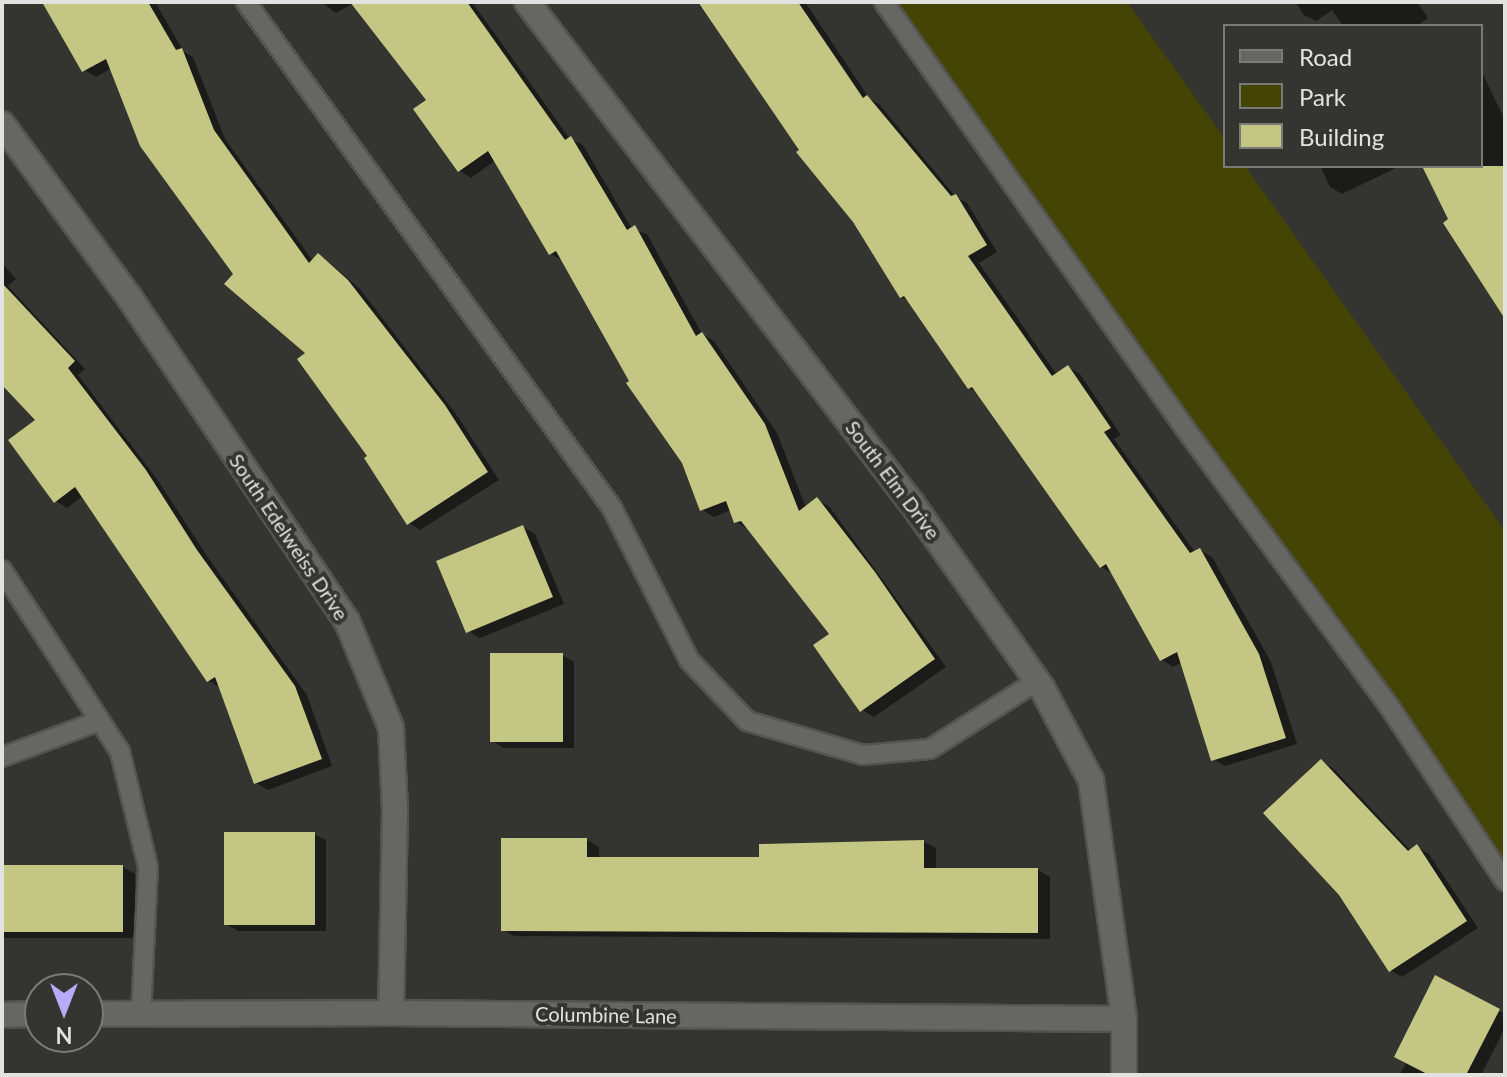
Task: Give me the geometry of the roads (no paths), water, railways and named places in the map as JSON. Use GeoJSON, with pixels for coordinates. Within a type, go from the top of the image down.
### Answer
{"type":"FeatureCollection","features":[{"type":"Feature","properties":{"kind":"street","name":"South Elm Drive"},"geometry":{"type":"LineString","coordinates":[[527,2],[913,505],[1037,681],[1091,780],[1124,1019],[1124,1075]]}},
{"type":"Feature","properties":{"kind":"street","name":"South Edelweiss Drive"},"geometry":{"type":"LineString","coordinates":[[2,124],[129,297],[347,621],[391,728],[395,809],[391,1013]]}},
{"type":"Feature","properties":{"kind":"street","name":"Columbine Lane"},"geometry":{"type":"LineString","coordinates":[[104,1014],[391,1013],[1124,1019]]}},
{"type":"Feature","properties":{"kind":"street"},"geometry":{"type":"LineString","coordinates":[[2,1015],[24,1014]]}},
{"type":"Feature","properties":{"kind":"lane"},"geometry":{"type":"LineString","coordinates":[[246,2],[612,508],[689,660],[747,721],[863,755],[930,749],[1037,681]]}},
{"type":"Feature","properties":{"kind":"lane"},"geometry":{"type":"LineString","coordinates":[[884,2],[1184,427],[1389,706],[1505,881]]}},
{"type":"Feature","properties":{"kind":"lane"},"geometry":{"type":"LineString","coordinates":[[2,570],[120,752],[148,867],[141,1014]]}},
{"type":"Feature","properties":{"kind":"lane"},"geometry":{"type":"LineString","coordinates":[[2,757],[99,721]]}}]}
